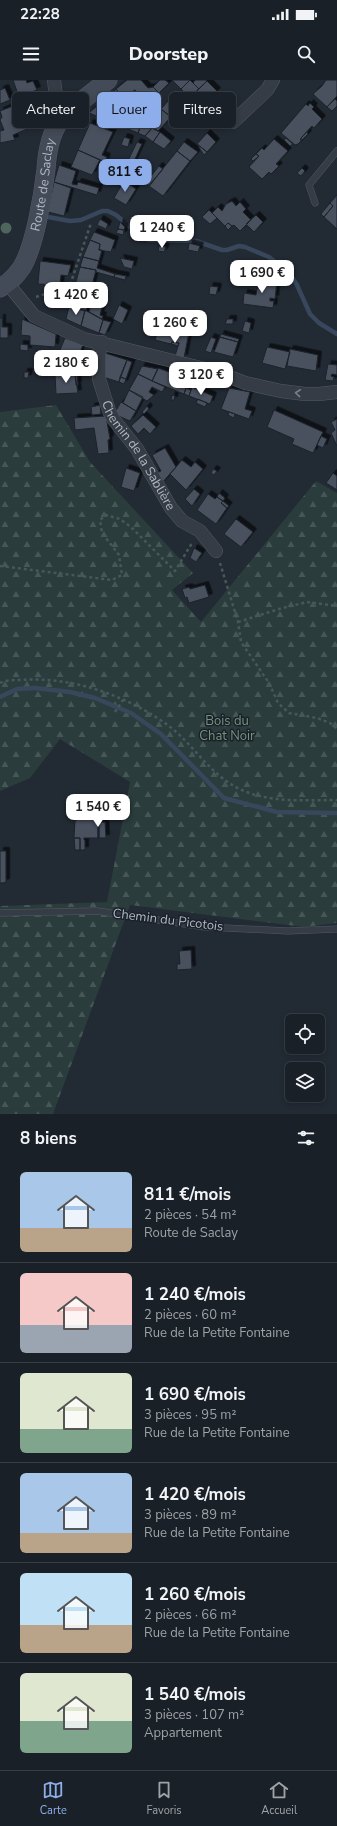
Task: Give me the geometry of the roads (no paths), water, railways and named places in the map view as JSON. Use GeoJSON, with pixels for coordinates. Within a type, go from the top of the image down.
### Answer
{"type":"FeatureCollection","features":[{"type":"Feature","properties":{"kind":"main road","name":"Route de Saclay"},"geometry":{"type":"LineString","coordinates":[[89,96],[108,80]]}},
{"type":"Feature","properties":{"kind":"main road","name":"Route de Saclay"},"geometry":{"type":"LineString","coordinates":[[4,286],[22,266],[28,252],[46,168],[46,157],[57,128]]}},
{"type":"Feature","properties":{"kind":"street"},"geometry":{"type":"LineString","coordinates":[[54,80],[55,92]]}},
{"type":"Feature","properties":{"kind":"street"},"geometry":{"type":"LineString","coordinates":[[236,120],[267,90],[273,80]]}},
{"type":"Feature","properties":{"kind":"street"},"geometry":{"type":"LineString","coordinates":[[4,286],[22,302],[34,316],[84,338],[152,357],[217,372],[252,385],[305,394],[337,392]]}},
{"type":"Feature","properties":{"kind":"street","name":"Chemin de la Sablière"},"geometry":{"type":"LineString","coordinates":[[102,342],[99,353],[99,379],[109,411],[137,449],[171,508],[182,521],[200,531],[216,550]]}},
{"type":"Feature","properties":{"kind":"lane"},"geometry":{"type":"LineString","coordinates":[[315,203],[309,185],[337,151]]}},
{"type":"Feature","properties":{"kind":"lane","name":"Chemin du Picotois"},"geometry":{"type":"LineString","coordinates":[[0,914],[97,911],[205,926],[288,931],[337,930]]}},
{"type":"Feature","properties":{"kind":"waterway"},"geometry":{"type":"LineString","coordinates":[[48,217],[70,221],[81,220],[102,211],[108,211],[116,215],[141,236],[149,240],[196,241],[222,250],[239,246],[245,247],[269,257],[290,274],[297,285],[310,314],[319,323],[337,334]]}},
{"type":"Feature","properties":{"kind":"waterway"},"geometry":{"type":"LineString","coordinates":[[0,697],[17,689],[35,688],[70,692],[95,698],[131,713],[161,734],[224,798],[277,812],[337,813]]}},
{"type":"Feature","properties":{"kind":"park label","name":"Bois du Chat Noir"},"geometry":{"type":"Point","coordinates":[227,728]}}]}
